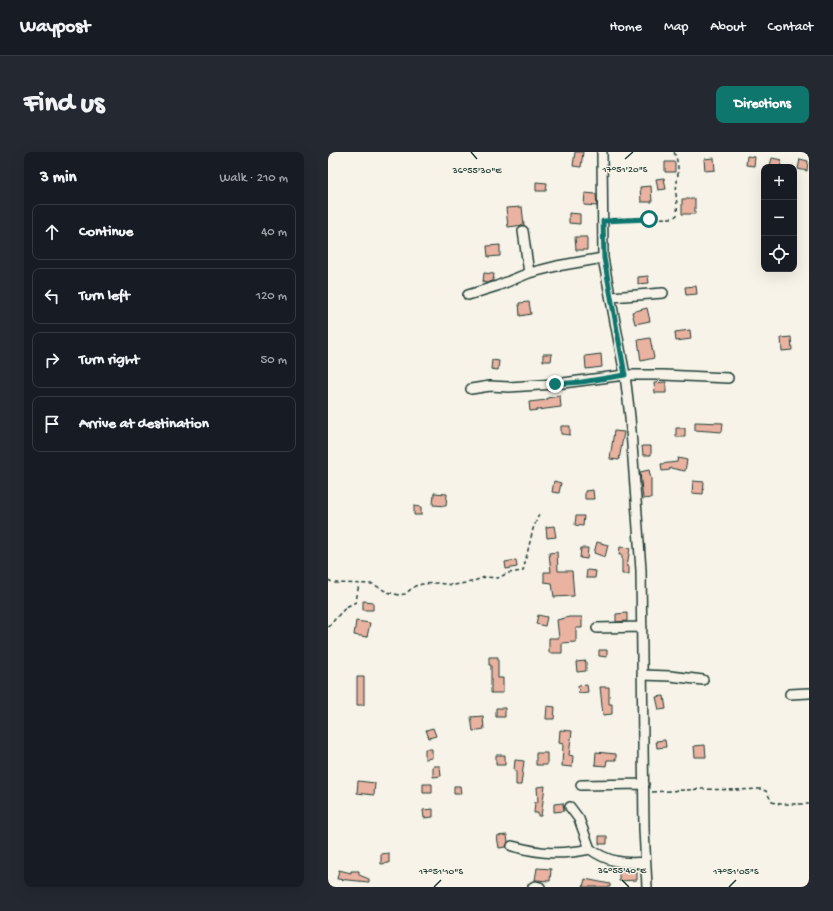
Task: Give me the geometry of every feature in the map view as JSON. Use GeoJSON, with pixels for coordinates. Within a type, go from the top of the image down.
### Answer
{"type":"FeatureCollection","features":[{"type":"Feature","properties":{"kind":"street"},"geometry":{"type":"LineString","coordinates":[[602,152],[604,258],[625,375],[638,529],[642,627],[645,862],[647,887]]}},
{"type":"Feature","properties":{"kind":"street"},"geometry":{"type":"LineString","coordinates":[[523,231],[529,273]]}},
{"type":"Feature","properties":{"kind":"street"},"geometry":{"type":"LineString","coordinates":[[468,295],[529,273],[557,266],[604,258]]}},
{"type":"Feature","properties":{"kind":"street"},"geometry":{"type":"LineString","coordinates":[[611,297],[663,293]]}},
{"type":"Feature","properties":{"kind":"street"},"geometry":{"type":"LineString","coordinates":[[471,389],[490,386],[509,387],[562,383],[625,375],[728,378]]}},
{"type":"Feature","properties":{"kind":"street"},"geometry":{"type":"LineString","coordinates":[[597,628],[642,627]]}},
{"type":"Feature","properties":{"kind":"street"},"geometry":{"type":"LineString","coordinates":[[642,675],[670,676],[703,680]]}},
{"type":"Feature","properties":{"kind":"street"},"geometry":{"type":"LineString","coordinates":[[790,694],[809,693]]}},
{"type":"Feature","properties":{"kind":"street"},"geometry":{"type":"LineString","coordinates":[[581,785],[644,789]]}},
{"type":"Feature","properties":{"kind":"street"},"geometry":{"type":"LineString","coordinates":[[570,807],[579,819],[590,850],[609,860],[630,864],[645,862]]}},
{"type":"Feature","properties":{"kind":"street"},"geometry":{"type":"LineString","coordinates":[[512,846],[532,852],[559,854],[590,850]]}},
{"type":"Feature","properties":{"kind":"street"},"geometry":{"type":"LineString","coordinates":[[533,887],[540,887]]}},
{"type":"Feature","properties":{"kind":"path"},"geometry":{"type":"LineString","coordinates":[[603,221],[673,218],[677,215],[678,203],[676,193],[678,162],[674,152]]}},
{"type":"Feature","properties":{"kind":"path"},"geometry":{"type":"LineString","coordinates":[[328,580],[334,583],[373,584],[387,592],[399,595],[410,591],[414,586],[427,582],[454,584],[471,582],[485,577],[498,578],[508,573],[523,570],[533,529],[540,512]]}},
{"type":"Feature","properties":{"kind":"path"},"geometry":{"type":"LineString","coordinates":[[328,627],[346,608],[356,602],[359,583]]}},
{"type":"Feature","properties":{"kind":"path"},"geometry":{"type":"LineString","coordinates":[[644,789],[760,789],[766,791],[772,802],[780,804],[809,804]]}},
{"type":"Feature","properties":{"kind":"building"},"geometry":{"type":"Polygon","coordinates":[[[575,152],[583,152],[581,167],[573,166],[575,152]]]}},
{"type":"Feature","properties":{"kind":"building"},"geometry":{"type":"Polygon","coordinates":[[[747,156],[755,157],[754,166],[746,165],[747,156]]]}},
{"type":"Feature","properties":{"kind":"building"},"geometry":{"type":"Polygon","coordinates":[[[714,158],[715,170],[705,171],[704,159],[714,158]]]}},
{"type":"Feature","properties":{"kind":"building"},"geometry":{"type":"Polygon","coordinates":[[[772,158],[782,160],[781,164],[770,164],[772,158]]]}},
{"type":"Feature","properties":{"kind":"building"},"geometry":{"type":"Polygon","coordinates":[[[800,159],[808,161],[807,171],[798,169],[800,159]]]}},
{"type":"Feature","properties":{"kind":"building"},"geometry":{"type":"Polygon","coordinates":[[[665,162],[675,162],[675,172],[665,172],[665,162]]]}},
{"type":"Feature","properties":{"kind":"building"},"geometry":{"type":"Polygon","coordinates":[[[664,178],[666,189],[658,190],[656,179],[664,178]]]}},
{"type":"Feature","properties":{"kind":"building"},"geometry":{"type":"Polygon","coordinates":[[[536,182],[547,183],[546,191],[536,191],[536,182]]]}},
{"type":"Feature","properties":{"kind":"building"},"geometry":{"type":"Polygon","coordinates":[[[651,186],[652,202],[641,202],[640,187],[651,186]]]}},
{"type":"Feature","properties":{"kind":"building"},"geometry":{"type":"Polygon","coordinates":[[[585,193],[596,194],[597,206],[584,205],[585,193]]]}},
{"type":"Feature","properties":{"kind":"building"},"geometry":{"type":"Polygon","coordinates":[[[682,199],[695,199],[695,214],[682,214],[682,199]]]}},
{"type":"Feature","properties":{"kind":"building"},"geometry":{"type":"Polygon","coordinates":[[[522,207],[524,225],[508,227],[506,208],[522,207]]]}},
{"type":"Feature","properties":{"kind":"building"},"geometry":{"type":"Polygon","coordinates":[[[569,213],[580,214],[580,224],[569,223],[569,213]]]}},
{"type":"Feature","properties":{"kind":"building"},"geometry":{"type":"Polygon","coordinates":[[[575,237],[587,237],[587,250],[576,250],[575,237]]]}},
{"type":"Feature","properties":{"kind":"building"},"geometry":{"type":"Polygon","coordinates":[[[500,245],[500,256],[488,257],[487,246],[500,245]]]}},
{"type":"Feature","properties":{"kind":"building"},"geometry":{"type":"Polygon","coordinates":[[[484,273],[494,274],[493,281],[487,283],[483,282],[484,273]]]}},
{"type":"Feature","properties":{"kind":"building"},"geometry":{"type":"Polygon","coordinates":[[[648,276],[649,283],[638,284],[638,277],[648,276]]]}},
{"type":"Feature","properties":{"kind":"building"},"geometry":{"type":"Polygon","coordinates":[[[696,286],[697,294],[686,295],[685,287],[696,286]]]}},
{"type":"Feature","properties":{"kind":"building"},"geometry":{"type":"Polygon","coordinates":[[[529,302],[531,314],[520,316],[519,303],[529,302]]]}},
{"type":"Feature","properties":{"kind":"building"},"geometry":{"type":"Polygon","coordinates":[[[647,308],[650,321],[635,324],[632,312],[647,308]]]}},
{"type":"Feature","properties":{"kind":"building"},"geometry":{"type":"Polygon","coordinates":[[[690,330],[691,339],[676,341],[675,332],[690,330]]]}},
{"type":"Feature","properties":{"kind":"building"},"geometry":{"type":"Polygon","coordinates":[[[791,337],[792,350],[782,351],[781,338],[791,337]]]}},
{"type":"Feature","properties":{"kind":"building"},"geometry":{"type":"Polygon","coordinates":[[[650,338],[654,358],[641,361],[638,340],[650,338]]]}},
{"type":"Feature","properties":{"kind":"building"},"geometry":{"type":"Polygon","coordinates":[[[543,354],[552,354],[551,361],[543,361],[543,354]]]}},
{"type":"Feature","properties":{"kind":"building"},"geometry":{"type":"Polygon","coordinates":[[[601,354],[602,367],[586,369],[585,356],[601,354]]]}},
{"type":"Feature","properties":{"kind":"building"},"geometry":{"type":"Polygon","coordinates":[[[492,360],[499,361],[498,370],[491,369],[492,360]]]}},
{"type":"Feature","properties":{"kind":"building"},"geometry":{"type":"Polygon","coordinates":[[[666,382],[666,393],[655,393],[654,383],[666,382]]]}},
{"type":"Feature","properties":{"kind":"building"},"geometry":{"type":"Polygon","coordinates":[[[560,396],[561,407],[530,411],[529,402],[547,400],[547,398],[560,396]]]}},
{"type":"Feature","properties":{"kind":"building"},"geometry":{"type":"Polygon","coordinates":[[[695,422],[723,423],[722,432],[695,430],[695,422]]]}},
{"type":"Feature","properties":{"kind":"building"},"geometry":{"type":"Polygon","coordinates":[[[561,426],[570,426],[570,435],[561,434],[561,426]]]}},
{"type":"Feature","properties":{"kind":"building"},"geometry":{"type":"Polygon","coordinates":[[[676,428],[685,428],[685,437],[676,437],[676,428]]]}},
{"type":"Feature","properties":{"kind":"building"},"geometry":{"type":"Polygon","coordinates":[[[614,431],[624,432],[619,460],[610,459],[614,431]]]}},
{"type":"Feature","properties":{"kind":"building"},"geometry":{"type":"Polygon","coordinates":[[[642,446],[651,446],[651,455],[643,455],[642,446]]]}},
{"type":"Feature","properties":{"kind":"building"},"geometry":{"type":"Polygon","coordinates":[[[678,458],[687,460],[685,471],[670,468],[670,470],[662,471],[661,464],[677,462],[678,458]]]}},
{"type":"Feature","properties":{"kind":"building"},"geometry":{"type":"Polygon","coordinates":[[[649,470],[651,479],[651,498],[643,499],[640,472],[649,470]]]}},
{"type":"Feature","properties":{"kind":"building"},"geometry":{"type":"Polygon","coordinates":[[[554,481],[561,483],[559,493],[552,492],[554,481]]]}},
{"type":"Feature","properties":{"kind":"building"},"geometry":{"type":"Polygon","coordinates":[[[693,481],[704,482],[703,494],[692,493],[693,481]]]}},
{"type":"Feature","properties":{"kind":"building"},"geometry":{"type":"Polygon","coordinates":[[[593,490],[594,499],[585,499],[585,491],[593,490]]]}},
{"type":"Feature","properties":{"kind":"building"},"geometry":{"type":"Polygon","coordinates":[[[434,493],[447,494],[446,506],[433,505],[434,493]]]}},
{"type":"Feature","properties":{"kind":"building"},"geometry":{"type":"Polygon","coordinates":[[[414,506],[421,507],[421,515],[414,515],[414,506]]]}},
{"type":"Feature","properties":{"kind":"building"},"geometry":{"type":"Polygon","coordinates":[[[576,516],[584,516],[583,526],[575,525],[576,516]]]}},
{"type":"Feature","properties":{"kind":"building"},"geometry":{"type":"Polygon","coordinates":[[[554,526],[556,537],[547,538],[546,527],[554,526]]]}},
{"type":"Feature","properties":{"kind":"building"},"geometry":{"type":"Polygon","coordinates":[[[597,542],[608,545],[605,557],[594,553],[597,542]]]}},
{"type":"Feature","properties":{"kind":"building"},"geometry":{"type":"Polygon","coordinates":[[[620,547],[630,548],[627,566],[629,566],[629,574],[622,574],[622,555],[619,555],[620,547]]]}},
{"type":"Feature","properties":{"kind":"building"},"geometry":{"type":"Polygon","coordinates":[[[581,548],[588,548],[587,559],[580,558],[581,548]]]}},
{"type":"Feature","properties":{"kind":"building"},"geometry":{"type":"Polygon","coordinates":[[[557,552],[558,571],[572,571],[574,596],[554,597],[552,583],[544,582],[544,572],[551,572],[549,553],[557,552]]]}},
{"type":"Feature","properties":{"kind":"building"},"geometry":{"type":"Polygon","coordinates":[[[516,560],[517,567],[506,569],[505,562],[516,560]]]}},
{"type":"Feature","properties":{"kind":"building"},"geometry":{"type":"Polygon","coordinates":[[[587,570],[596,571],[595,578],[586,578],[587,570]]]}},
{"type":"Feature","properties":{"kind":"building"},"geometry":{"type":"Polygon","coordinates":[[[363,601],[373,602],[373,610],[363,610],[363,601]]]}},
{"type":"Feature","properties":{"kind":"building"},"geometry":{"type":"Polygon","coordinates":[[[627,613],[627,621],[616,622],[616,614],[627,613]]]}},
{"type":"Feature","properties":{"kind":"building"},"geometry":{"type":"Polygon","coordinates":[[[538,615],[547,617],[545,626],[536,624],[538,615]]]}},
{"type":"Feature","properties":{"kind":"building"},"geometry":{"type":"Polygon","coordinates":[[[569,617],[582,617],[582,628],[576,628],[576,642],[562,643],[562,653],[549,653],[549,638],[559,638],[557,620],[569,617]]]}},
{"type":"Feature","properties":{"kind":"building"},"geometry":{"type":"Polygon","coordinates":[[[356,621],[370,623],[367,637],[354,635],[356,621]]]}},
{"type":"Feature","properties":{"kind":"building"},"geometry":{"type":"Polygon","coordinates":[[[599,650],[607,650],[607,657],[599,656],[599,650]]]}},
{"type":"Feature","properties":{"kind":"building"},"geometry":{"type":"Polygon","coordinates":[[[489,657],[498,657],[498,678],[503,678],[503,693],[491,693],[491,665],[489,665],[489,657]]]}},
{"type":"Feature","properties":{"kind":"building"},"geometry":{"type":"Polygon","coordinates":[[[586,661],[586,671],[577,672],[576,662],[586,661]]]}},
{"type":"Feature","properties":{"kind":"building"},"geometry":{"type":"Polygon","coordinates":[[[357,677],[364,677],[364,705],[357,705],[357,677]]]}},
{"type":"Feature","properties":{"kind":"building"},"geometry":{"type":"Polygon","coordinates":[[[587,685],[588,692],[579,693],[578,686],[587,685]]]}},
{"type":"Feature","properties":{"kind":"building"},"geometry":{"type":"Polygon","coordinates":[[[600,687],[609,687],[609,704],[612,704],[612,714],[603,715],[600,687]]]}},
{"type":"Feature","properties":{"kind":"building"},"geometry":{"type":"Polygon","coordinates":[[[664,696],[666,709],[659,710],[656,697],[664,696]]]}},
{"type":"Feature","properties":{"kind":"building"},"geometry":{"type":"Polygon","coordinates":[[[547,706],[555,707],[554,719],[546,719],[547,706]]]}},
{"type":"Feature","properties":{"kind":"building"},"geometry":{"type":"Polygon","coordinates":[[[496,708],[505,708],[505,717],[496,717],[496,708]]]}},
{"type":"Feature","properties":{"kind":"building"},"geometry":{"type":"Polygon","coordinates":[[[483,716],[484,729],[473,731],[471,717],[483,716]]]}},
{"type":"Feature","properties":{"kind":"building"},"geometry":{"type":"Polygon","coordinates":[[[433,728],[436,736],[429,738],[426,730],[433,728]]]}},
{"type":"Feature","properties":{"kind":"building"},"geometry":{"type":"Polygon","coordinates":[[[560,730],[572,731],[569,755],[573,756],[572,767],[562,766],[563,744],[559,743],[560,730]]]}},
{"type":"Feature","properties":{"kind":"building"},"geometry":{"type":"Polygon","coordinates":[[[665,740],[666,747],[657,748],[656,741],[665,740]]]}},
{"type":"Feature","properties":{"kind":"building"},"geometry":{"type":"Polygon","coordinates":[[[705,745],[706,757],[695,757],[694,746],[705,745]]]}},
{"type":"Feature","properties":{"kind":"building"},"geometry":{"type":"Polygon","coordinates":[[[425,749],[432,749],[432,758],[425,759],[425,749]]]}},
{"type":"Feature","properties":{"kind":"building"},"geometry":{"type":"Polygon","coordinates":[[[596,752],[616,754],[616,760],[607,760],[606,766],[595,765],[596,752]]]}},
{"type":"Feature","properties":{"kind":"building"},"geometry":{"type":"Polygon","coordinates":[[[536,753],[547,753],[547,765],[536,765],[536,753]]]}},
{"type":"Feature","properties":{"kind":"building"},"geometry":{"type":"Polygon","coordinates":[[[496,755],[505,755],[505,765],[496,765],[496,755]]]}},
{"type":"Feature","properties":{"kind":"building"},"geometry":{"type":"Polygon","coordinates":[[[515,760],[524,761],[521,785],[516,785],[516,771],[514,771],[515,760]]]}},
{"type":"Feature","properties":{"kind":"building"},"geometry":{"type":"Polygon","coordinates":[[[433,766],[440,766],[441,776],[433,777],[433,766]]]}},
{"type":"Feature","properties":{"kind":"building"},"geometry":{"type":"Polygon","coordinates":[[[358,781],[375,783],[374,795],[357,793],[358,781]]]}},
{"type":"Feature","properties":{"kind":"building"},"geometry":{"type":"Polygon","coordinates":[[[423,784],[432,784],[432,793],[423,793],[423,784]]]}},
{"type":"Feature","properties":{"kind":"building"},"geometry":{"type":"Polygon","coordinates":[[[454,786],[460,786],[461,794],[454,794],[454,786]]]}},
{"type":"Feature","properties":{"kind":"building"},"geometry":{"type":"Polygon","coordinates":[[[545,786],[541,816],[538,816],[538,813],[534,813],[535,802],[538,802],[537,787],[545,786]]]}},
{"type":"Feature","properties":{"kind":"building"},"geometry":{"type":"Polygon","coordinates":[[[563,803],[564,811],[554,812],[554,804],[563,803]]]}},
{"type":"Feature","properties":{"kind":"building"},"geometry":{"type":"Polygon","coordinates":[[[433,809],[433,817],[424,818],[423,810],[433,809]]]}},
{"type":"Feature","properties":{"kind":"building"},"geometry":{"type":"Polygon","coordinates":[[[507,835],[508,842],[506,847],[499,848],[497,836],[507,835]]]}},
{"type":"Feature","properties":{"kind":"building"},"geometry":{"type":"Polygon","coordinates":[[[599,836],[607,836],[607,844],[599,844],[599,836]]]}},
{"type":"Feature","properties":{"kind":"building"},"geometry":{"type":"Polygon","coordinates":[[[389,853],[389,863],[381,864],[381,854],[389,853]]]}},
{"type":"Feature","properties":{"kind":"building"},"geometry":{"type":"Polygon","coordinates":[[[537,868],[551,869],[550,881],[535,880],[537,868]]]}},
{"type":"Feature","properties":{"kind":"building"},"geometry":{"type":"Polygon","coordinates":[[[637,869],[637,880],[619,881],[619,870],[637,869]]]}},
{"type":"Feature","properties":{"kind":"building"},"geometry":{"type":"Polygon","coordinates":[[[339,870],[351,873],[351,871],[359,871],[359,875],[369,879],[369,882],[337,879],[339,870]]]}},
{"type":"Feature","properties":{"kind":"building"},"geometry":{"type":"Polygon","coordinates":[[[585,879],[610,884],[610,887],[583,887],[585,879]]]}},
{"type":"Feature","properties":{"kind":"route"},"geometry":{"type":"LineString","coordinates":[[555,384],[582,382],[625,375],[604,258],[603,221],[611,219],[649,219]]}}]}
